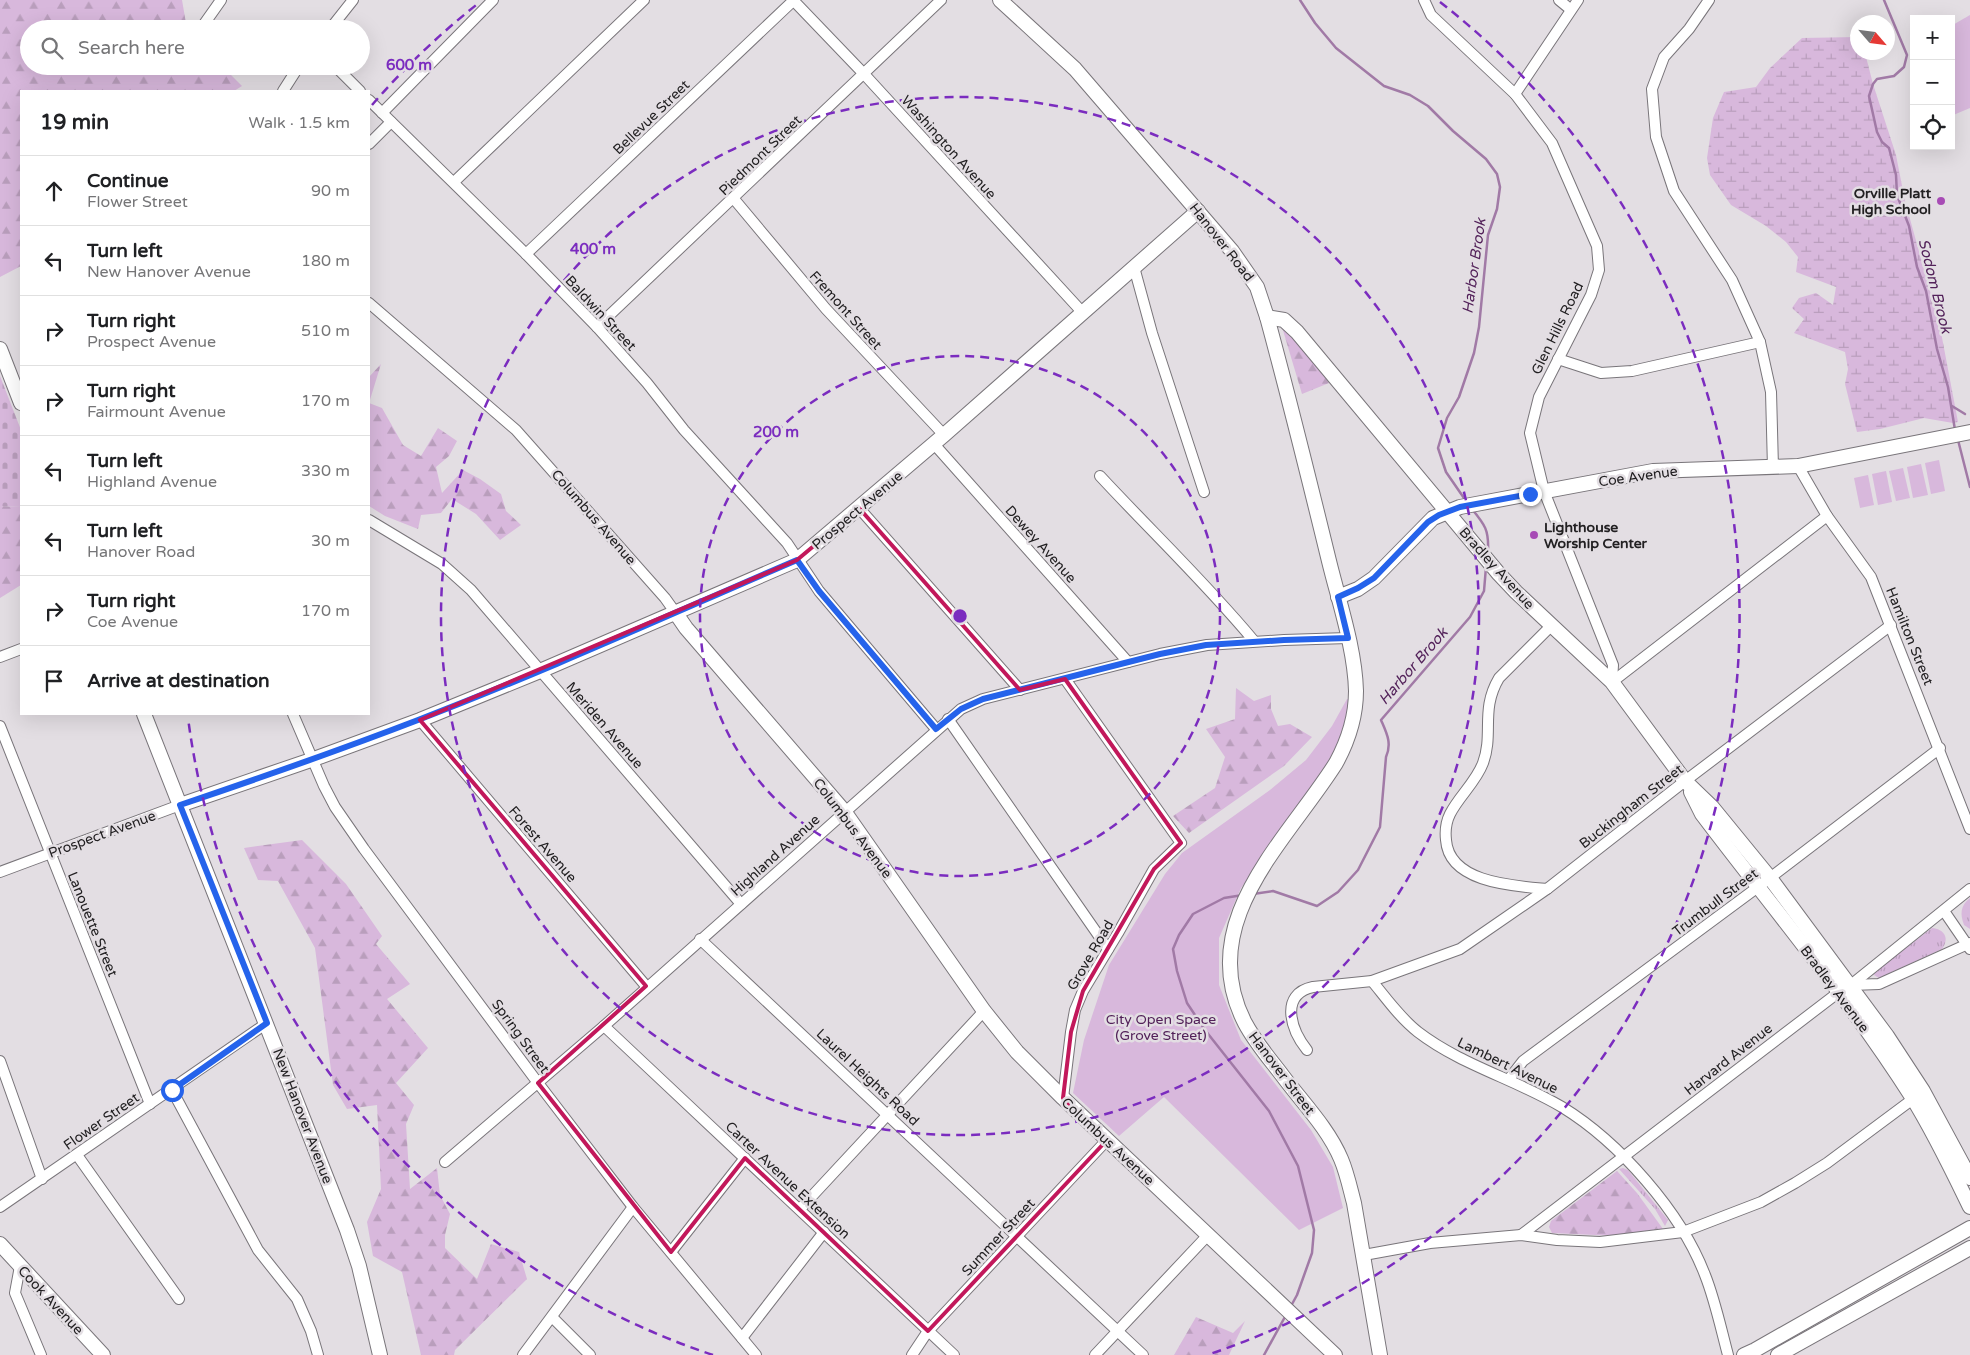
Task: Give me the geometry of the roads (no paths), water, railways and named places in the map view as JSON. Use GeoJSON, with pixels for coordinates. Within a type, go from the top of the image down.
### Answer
{"type":"FeatureCollection","features":[{"type":"Feature","properties":{"kind":"street"},"geometry":{"type":"LineString","coordinates":[[207,20],[222,0]]}},
{"type":"Feature","properties":{"kind":"street"},"geometry":{"type":"LineString","coordinates":[[337,20],[353,0]]}},
{"type":"Feature","properties":{"kind":"street"},"geometry":{"type":"LineString","coordinates":[[382,113],[493,0]]}},
{"type":"Feature","properties":{"kind":"street"},"geometry":{"type":"LineString","coordinates":[[454,182],[644,0]]}},
{"type":"Feature","properties":{"kind":"street","name":"Washington Avenue"},"geometry":{"type":"LineString","coordinates":[[793,0],[864,74],[1083,313]]}},
{"type":"Feature","properties":{"kind":"street","name":"Bellevue Street"},"geometry":{"type":"LineString","coordinates":[[526,254],[793,0]]}},
{"type":"Feature","properties":{"kind":"street","name":"Piedmont Street"},"geometry":{"type":"LineString","coordinates":[[597,328],[941,0]]}},
{"type":"Feature","properties":{"kind":"street","name":"Hanover Road"},"geometry":{"type":"LineString","coordinates":[[1000,0],[1075,69],[1232,251],[1250,276],[1267,317],[1348,638]]}},
{"type":"Feature","properties":{"kind":"street","name":"Glen Hills Road"},"geometry":{"type":"LineString","coordinates":[[1424,0],[1430,15],[1515,94],[1552,143],[1597,246],[1599,270],[1591,295],[1539,397],[1530,433],[1544,491],[1613,665],[1612,682]]}},
{"type":"Feature","properties":{"kind":"street"},"geometry":{"type":"LineString","coordinates":[[1559,0],[1570,9]]}},
{"type":"Feature","properties":{"kind":"street"},"geometry":{"type":"LineString","coordinates":[[1515,94],[1570,9],[1578,0]]}},
{"type":"Feature","properties":{"kind":"street"},"geometry":{"type":"LineString","coordinates":[[1709,0],[1689,28],[1664,57],[1652,89],[1656,137],[1674,191],[1732,280],[1760,342],[1771,392],[1773,468]]}},
{"type":"Feature","properties":{"kind":"street"},"geometry":{"type":"LineString","coordinates":[[284,90],[293,75]]}},
{"type":"Feature","properties":{"kind":"street"},"geometry":{"type":"LineString","coordinates":[[344,75],[359,90]]}},
{"type":"Feature","properties":{"kind":"street","name":"Baldwin Street"},"geometry":{"type":"LineString","coordinates":[[370,101],[454,182],[597,328],[647,384],[684,430],[776,530],[793,551],[797,560],[819,591],[936,729]]}},
{"type":"Feature","properties":{"kind":"street"},"geometry":{"type":"LineString","coordinates":[[370,143],[391,122]]}},
{"type":"Feature","properties":{"kind":"street","name":"Fremont Street"},"geometry":{"type":"LineString","coordinates":[[734,199],[826,309],[944,435]]}},
{"type":"Feature","properties":{"kind":"street","name":"Prospect Avenue"},"geometry":{"type":"LineString","coordinates":[[0,872],[180,805],[420,720],[540,671],[797,560],[934,444],[1198,211]]}},
{"type":"Feature","properties":{"kind":"street"},"geometry":{"type":"LineString","coordinates":[[1134,267],[1155,341],[1204,492]]}},
{"type":"Feature","properties":{"kind":"street","name":"Columbus Avenue"},"geometry":{"type":"LineString","coordinates":[[370,303],[516,430],[659,591],[686,628],[844,811],[984,1011],[1018,1052],[1063,1098],[1335,1355]]}},
{"type":"Feature","properties":{"kind":"street","name":"Bradley Avenue"},"geometry":{"type":"LineString","coordinates":[[1267,317],[1284,320],[1297,332],[1453,509],[1460,527],[1516,592],[1612,682],[1685,781],[1702,814],[1758,888],[1845,988]]}},
{"type":"Feature","properties":{"kind":"street"},"geometry":{"type":"LineString","coordinates":[[1558,359],[1601,373],[1632,371],[1760,342]]}},
{"type":"Feature","properties":{"kind":"street"},"geometry":{"type":"LineString","coordinates":[[0,349],[20,399]]}},
{"type":"Feature","properties":{"kind":"street","name":"Coe Avenue"},"geometry":{"type":"LineString","coordinates":[[1338,597],[1374,578],[1428,522],[1453,509],[1653,472],[1798,466],[1968,432]]}},
{"type":"Feature","properties":{"kind":"street","name":"Dewey Avenue"},"geometry":{"type":"LineString","coordinates":[[934,444],[1128,662]]}},
{"type":"Feature","properties":{"kind":"street","name":"Hamilton Street"},"geometry":{"type":"LineString","coordinates":[[1798,466],[1827,516],[1871,577],[1892,625],[1970,829]]}},
{"type":"Feature","properties":{"kind":"street"},"geometry":{"type":"LineString","coordinates":[[1100,476],[1163,544],[1212,592],[1254,641]]}},
{"type":"Feature","properties":{"kind":"street"},"geometry":{"type":"LineString","coordinates":[[859,508],[1020,690]]}},
{"type":"Feature","properties":{"kind":"street"},"geometry":{"type":"LineString","coordinates":[[1612,682],[1827,516]]}},
{"type":"Feature","properties":{"kind":"street","name":"Meriden Avenue"},"geometry":{"type":"LineString","coordinates":[[370,521],[442,564],[458,577],[740,904]]}},
{"type":"Feature","properties":{"kind":"street","name":"Buckingham Street"},"geometry":{"type":"LineString","coordinates":[[1307,1050],[1297,1036],[1292,1018],[1292,1004],[1298,993],[1314,987],[1372,981],[1460,949],[1547,889],[1685,781],[1892,625]]}},
{"type":"Feature","properties":{"kind":"street"},"geometry":{"type":"LineString","coordinates":[[1547,889],[1500,883],[1467,872],[1458,866],[1446,849],[1445,836],[1446,823],[1450,814],[1481,768],[1485,758],[1489,698],[1494,688],[1500,678],[1551,626]]}},
{"type":"Feature","properties":{"kind":"street","name":"Highland Avenue"},"geometry":{"type":"LineString","coordinates":[[445,1162],[604,1026],[646,986],[936,729],[972,703],[1128,662],[1206,645],[1254,641],[1348,638]]}},
{"type":"Feature","properties":{"kind":"street","name":"Hanover Street"},"geometry":{"type":"LineString","coordinates":[[1348,638],[1356,692],[1351,730],[1345,747],[1325,780],[1250,886],[1236,918],[1230,955],[1230,973],[1238,1006],[1253,1036],[1317,1120],[1340,1158],[1348,1179],[1364,1255],[1380,1355]]}},
{"type":"Feature","properties":{"kind":"street"},"geometry":{"type":"LineString","coordinates":[[0,657],[20,649]]}},
{"type":"Feature","properties":{"kind":"street","name":"Grove Road"},"geometry":{"type":"LineString","coordinates":[[1063,1098],[1076,1010],[1082,990],[1154,869],[1181,843],[1065,679]]}},
{"type":"Feature","properties":{"kind":"street","name":"New Hanover Avenue"},"geometry":{"type":"LineString","coordinates":[[144,715],[354,1247],[380,1355]]}},
{"type":"Feature","properties":{"kind":"street","name":"Spring Street"},"geometry":{"type":"LineString","coordinates":[[293,715],[311,760],[324,786],[349,827],[538,1083],[633,1207],[756,1355]]}},
{"type":"Feature","properties":{"kind":"street"},"geometry":{"type":"LineString","coordinates":[[948,719],[1108,949]]}},
{"type":"Feature","properties":{"kind":"street","name":"Forest Avenue"},"geometry":{"type":"LineString","coordinates":[[420,720],[646,986]]}},
{"type":"Feature","properties":{"kind":"street","name":"Lanouette Street"},"geometry":{"type":"LineString","coordinates":[[0,726],[150,1104]]}},
{"type":"Feature","properties":{"kind":"street","name":"Trumbull Street"},"geometry":{"type":"LineString","coordinates":[[1509,1079],[1523,1062],[1758,888],[1940,748]]}},
{"type":"Feature","properties":{"kind":"street","name":"Bradley Avenue"},"geometry":{"type":"LineString","coordinates":[[1685,781],[1712,807],[1770,878],[1845,988],[1877,1044],[1918,1095],[1970,1178]]}},
{"type":"Feature","properties":{"kind":"street","name":"Harvard Avenue"},"geometry":{"type":"LineString","coordinates":[[1521,1235],[1845,988],[1970,889]]}},
{"type":"Feature","properties":{"kind":"street"},"geometry":{"type":"LineString","coordinates":[[1845,988],[1879,984],[1969,946],[1944,910]]}},
{"type":"Feature","properties":{"kind":"street","name":"Laurel Heights Road"},"geometry":{"type":"LineString","coordinates":[[700,939],[1143,1355]]}},
{"type":"Feature","properties":{"kind":"street","name":"Lambert Avenue"},"geometry":{"type":"LineString","coordinates":[[1372,981],[1417,1031],[1470,1064],[1509,1079],[1562,1107],[1601,1134],[1624,1156],[1658,1196],[1683,1232],[1705,1274],[1728,1355]]}},
{"type":"Feature","properties":{"kind":"street"},"geometry":{"type":"LineString","coordinates":[[800,1209],[984,1011]]}},
{"type":"Feature","properties":{"kind":"street","name":"Flower Street"},"geometry":{"type":"LineString","coordinates":[[0,1207],[267,1023]]}},
{"type":"Feature","properties":{"kind":"street","name":"Carter Avenue Extension"},"geometry":{"type":"LineString","coordinates":[[604,1026],[954,1355]]}},
{"type":"Feature","properties":{"kind":"street"},"geometry":{"type":"LineString","coordinates":[[0,1061],[42,1179]]}},
{"type":"Feature","properties":{"kind":"street"},"geometry":{"type":"LineString","coordinates":[[172,1090],[258,1250],[297,1299],[311,1331],[318,1355]]}},
{"type":"Feature","properties":{"kind":"street"},"geometry":{"type":"LineString","coordinates":[[1364,1255],[1430,1243],[1521,1235],[1557,1240],[1600,1242],[1683,1232],[1761,1202],[1795,1183],[1827,1163],[1918,1095]]}},
{"type":"Feature","properties":{"kind":"street","name":"Bradley Avenue"},"geometry":{"type":"LineString","coordinates":[[1918,1095],[1970,1207]]}},
{"type":"Feature","properties":{"kind":"street","name":"Summer Street"},"geometry":{"type":"LineString","coordinates":[[912,1355],[928,1331],[1107,1140]]}},
{"type":"Feature","properties":{"kind":"street"},"geometry":{"type":"LineString","coordinates":[[77,1154],[179,1299]]}},
{"type":"Feature","properties":{"kind":"street"},"geometry":{"type":"LineString","coordinates":[[671,1252],[745,1158]]}},
{"type":"Feature","properties":{"kind":"street"},"geometry":{"type":"LineString","coordinates":[[523,1355],[633,1207]]}},
{"type":"Feature","properties":{"kind":"street"},"geometry":{"type":"LineString","coordinates":[[1744,1355],[1970,1228]]}},
{"type":"Feature","properties":{"kind":"street"},"geometry":{"type":"LineString","coordinates":[[742,1338],[824,1232]]}},
{"type":"Feature","properties":{"kind":"street"},"geometry":{"type":"LineString","coordinates":[[1095,1355],[1208,1235]]}},
{"type":"Feature","properties":{"kind":"street","name":"Cook Avenue"},"geometry":{"type":"LineString","coordinates":[[0,1244],[103,1355]]}},
{"type":"Feature","properties":{"kind":"street"},"geometry":{"type":"LineString","coordinates":[[1778,1355],[1970,1248]]}},
{"type":"Feature","properties":{"kind":"street"},"geometry":{"type":"LineString","coordinates":[[20,1266],[15,1293],[41,1355]]}},
{"type":"Feature","properties":{"kind":"street"},"geometry":{"type":"LineString","coordinates":[[1895,1271],[1904,1285]]}},
{"type":"Feature","properties":{"kind":"street"},"geometry":{"type":"LineString","coordinates":[[1820,1314],[1828,1328]]}},
{"type":"Feature","properties":{"kind":"street"},"geometry":{"type":"LineString","coordinates":[[552,1317],[590,1355]]}},
{"type":"Feature","properties":{"kind":"waterway","name":"Harbor Brook"},"geometry":{"type":"LineString","coordinates":[[1300,0],[1315,23],[1336,48],[1384,86],[1410,95],[1428,106],[1453,131],[1486,159],[1497,174],[1500,187],[1497,209],[1488,235],[1479,327],[1474,353],[1459,397],[1447,418],[1438,448],[1446,472],[1466,501]]}},
{"type":"Feature","properties":{"kind":"waterway","name":"Sodom Brook"},"geometry":{"type":"LineString","coordinates":[[1884,0],[1907,55],[1904,67],[1894,76],[1877,79],[1869,96],[1877,132],[1882,142],[1889,148],[1896,175],[1897,195],[1909,226],[1917,267],[1926,291],[1937,349],[1948,387],[1955,430]]}},
{"type":"Feature","properties":{"kind":"waterway"},"geometry":{"type":"LineString","coordinates":[[1952,406],[1965,414]]}},
{"type":"Feature","properties":{"kind":"waterway","name":"Sodom Brook"},"geometry":{"type":"LineString","coordinates":[[1958,440],[1970,487]]}},
{"type":"Feature","properties":{"kind":"waterway","name":"Harbor Brook"},"geometry":{"type":"LineString","coordinates":[[1472,509],[1485,528],[1488,538],[1488,551]]}},
{"type":"Feature","properties":{"kind":"waterway","name":"Harbor Brook"},"geometry":{"type":"LineString","coordinates":[[1253,894],[1273,891],[1317,906],[1338,892],[1358,870],[1380,827],[1386,757],[1389,747],[1387,734],[1381,720],[1470,617],[1484,591],[1486,567]]}},
{"type":"Feature","properties":{"kind":"waterway","name":"Harbor Brook"},"geometry":{"type":"LineString","coordinates":[[1243,895],[1224,898],[1193,914],[1179,935],[1173,949],[1177,971],[1187,1003],[1205,1030],[1269,1111],[1298,1166],[1314,1230],[1312,1253],[1297,1295],[1291,1306]]}},
{"type":"Feature","properties":{"kind":"waterway","name":"Harbor Brook"},"geometry":{"type":"LineString","coordinates":[[1264,1355],[1286,1315]]}},
{"type":"Feature","properties":{"kind":"place","name":"Orville Platt High School"},"geometry":{"type":"Point","coordinates":[1941,201]}},
{"type":"Feature","properties":{"kind":"place","name":"Lighthouse Worship Center"},"geometry":{"type":"Point","coordinates":[1534,535]}},
{"type":"Feature","properties":{"kind":"park label","name":"City Open Space (Grove Street)"},"geometry":{"type":"Point","coordinates":[1161,1028]}}]}
